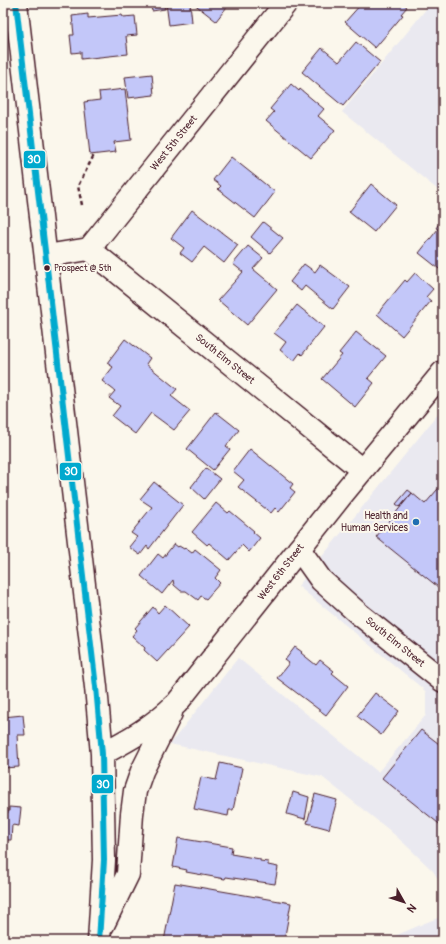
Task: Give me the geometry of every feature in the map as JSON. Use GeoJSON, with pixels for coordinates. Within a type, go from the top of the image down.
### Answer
{"type":"FeatureCollection","features":[{"type":"Feature","properties":{"kind":"main road"},"geometry":{"type":"LineString","coordinates":[[16,3],[96,687],[102,754],[104,860],[99,937]]}},
{"type":"Feature","properties":{"kind":"main road","name":"West 5th Street"},"geometry":{"type":"LineString","coordinates":[[89,249],[286,3]]}},
{"type":"Feature","properties":{"kind":"main road"},"geometry":{"type":"LineString","coordinates":[[46,256],[89,249]]}},
{"type":"Feature","properties":{"kind":"main road","name":"South Elm Street"},"geometry":{"type":"LineString","coordinates":[[89,249],[362,470]]}},
{"type":"Feature","properties":{"kind":"main road","name":"West 6th Street"},"geometry":{"type":"LineString","coordinates":[[102,754],[150,726],[177,703],[362,470],[443,372]]}},
{"type":"Feature","properties":{"kind":"main road","name":"South Elm Street"},"geometry":{"type":"LineString","coordinates":[[299,549],[321,580],[359,614],[443,681]]}},
{"type":"Feature","properties":{"kind":"main road"},"geometry":{"type":"LineString","coordinates":[[99,937],[128,874],[135,791],[142,771],[177,703]]}},
{"type":"Feature","properties":{"kind":"path"},"geometry":{"type":"LineString","coordinates":[[82,205],[78,186],[94,154]]}},
{"type":"Feature","properties":{"kind":"shaded area"},"geometry":{"type":"Polygon","coordinates":[[[431,3],[443,3],[443,194],[342,112],[431,3]]]}},
{"type":"Feature","properties":{"kind":"shaded area"},"geometry":{"type":"Polygon","coordinates":[[[443,408],[443,887],[433,871],[408,847],[388,829],[322,777],[170,744],[238,658],[378,772],[426,715],[426,692],[298,586],[443,408]]]}},
{"type":"Feature","properties":{"kind":"shaded area"},"geometry":{"type":"Polygon","coordinates":[[[443,916],[443,941],[383,941],[425,923],[443,916]]]}},
{"type":"Feature","properties":{"kind":"building"},"geometry":{"type":"Polygon","coordinates":[[[150,3],[164,3],[165,9],[152,11],[150,3]]]}},
{"type":"Feature","properties":{"kind":"building"},"geometry":{"type":"Polygon","coordinates":[[[166,3],[190,3],[192,22],[169,25],[166,3]]]}},
{"type":"Feature","properties":{"kind":"building"},"geometry":{"type":"Polygon","coordinates":[[[193,3],[230,3],[216,21],[193,3]]]}},
{"type":"Feature","properties":{"kind":"building"},"geometry":{"type":"Polygon","coordinates":[[[362,3],[402,3],[407,7],[401,14],[403,15],[375,48],[345,22],[362,3]]]}},
{"type":"Feature","properties":{"kind":"building"},"geometry":{"type":"Polygon","coordinates":[[[88,14],[88,18],[122,15],[123,17],[135,16],[137,35],[126,36],[128,54],[81,59],[81,52],[72,53],[70,35],[74,35],[72,16],[88,14]]]}},
{"type":"Feature","properties":{"kind":"building"},"geometry":{"type":"Polygon","coordinates":[[[356,42],[380,62],[343,106],[302,72],[322,48],[339,62],[356,42]]]}},
{"type":"Feature","properties":{"kind":"building"},"geometry":{"type":"Polygon","coordinates":[[[152,74],[154,95],[128,98],[125,77],[152,74]]]}},
{"type":"Feature","properties":{"kind":"building"},"geometry":{"type":"Polygon","coordinates":[[[291,84],[299,91],[300,89],[324,109],[318,116],[335,130],[311,158],[266,121],[274,112],[270,109],[291,84]]]}},
{"type":"Feature","properties":{"kind":"building"},"geometry":{"type":"Polygon","coordinates":[[[125,89],[131,140],[114,142],[116,152],[90,155],[84,102],[100,100],[99,92],[125,89]]]}},
{"type":"Feature","properties":{"kind":"building"},"geometry":{"type":"Polygon","coordinates":[[[231,157],[275,192],[255,218],[218,189],[221,186],[213,180],[231,157]]]}},
{"type":"Feature","properties":{"kind":"building"},"geometry":{"type":"Polygon","coordinates":[[[371,184],[396,205],[374,232],[349,212],[371,184]]]}},
{"type":"Feature","properties":{"kind":"building"},"geometry":{"type":"Polygon","coordinates":[[[192,210],[238,245],[224,263],[204,247],[192,262],[180,253],[184,248],[171,238],[192,210]]]}},
{"type":"Feature","properties":{"kind":"building"},"geometry":{"type":"Polygon","coordinates":[[[443,218],[443,272],[419,253],[438,229],[436,228],[443,218]]]}},
{"type":"Feature","properties":{"kind":"building"},"geometry":{"type":"Polygon","coordinates":[[[263,222],[283,238],[270,253],[251,237],[263,222]]]}},
{"type":"Feature","properties":{"kind":"building"},"geometry":{"type":"Polygon","coordinates":[[[248,246],[263,258],[253,269],[277,289],[247,325],[218,300],[243,272],[233,264],[248,246]]]}},
{"type":"Feature","properties":{"kind":"building"},"geometry":{"type":"Polygon","coordinates":[[[304,264],[315,272],[320,265],[350,287],[333,309],[305,286],[301,291],[290,282],[304,264]]]}},
{"type":"Feature","properties":{"kind":"building"},"geometry":{"type":"Polygon","coordinates":[[[415,273],[433,289],[426,297],[431,301],[402,336],[377,314],[405,280],[407,282],[415,273]]]}},
{"type":"Feature","properties":{"kind":"building"},"geometry":{"type":"Polygon","coordinates":[[[297,305],[324,327],[302,355],[300,353],[294,361],[280,350],[286,342],[274,333],[297,305]]]}},
{"type":"Feature","properties":{"kind":"building"},"geometry":{"type":"Polygon","coordinates":[[[356,332],[386,356],[368,378],[374,383],[355,407],[322,379],[342,355],[339,353],[356,332]]]}},
{"type":"Feature","properties":{"kind":"building"},"geometry":{"type":"Polygon","coordinates":[[[125,339],[150,358],[146,364],[177,389],[171,396],[190,411],[174,430],[151,413],[135,434],[112,416],[120,406],[109,398],[115,391],[102,381],[113,367],[107,363],[125,339]]]}},
{"type":"Feature","properties":{"kind":"building"},"geometry":{"type":"Polygon","coordinates":[[[216,412],[239,430],[226,446],[230,449],[213,470],[187,449],[216,412]]]}},
{"type":"Feature","properties":{"kind":"building"},"geometry":{"type":"Polygon","coordinates":[[[250,449],[293,484],[290,488],[295,492],[279,512],[275,508],[271,513],[238,487],[244,480],[233,471],[250,449]]]}},
{"type":"Feature","properties":{"kind":"building"},"geometry":{"type":"Polygon","coordinates":[[[206,468],[220,479],[204,499],[191,487],[206,468]]]}},
{"type":"Feature","properties":{"kind":"building"},"geometry":{"type":"Polygon","coordinates":[[[154,482],[183,505],[149,549],[147,546],[140,555],[129,547],[137,537],[131,533],[152,507],[140,499],[154,482]]]}},
{"type":"Feature","properties":{"kind":"building","name":"Health and Human Services"},"geometry":{"type":"Polygon","coordinates":[[[443,483],[443,591],[376,537],[412,493],[425,504],[443,483]]]}},
{"type":"Feature","properties":{"kind":"building"},"geometry":{"type":"Polygon","coordinates":[[[408,490],[412,493],[400,507],[396,504],[408,490]]]}},
{"type":"Feature","properties":{"kind":"building"},"geometry":{"type":"Polygon","coordinates":[[[216,503],[228,513],[230,511],[260,538],[249,552],[242,545],[229,560],[209,543],[207,545],[192,532],[216,503]]]}},
{"type":"Feature","properties":{"kind":"building"},"geometry":{"type":"Polygon","coordinates":[[[174,544],[178,547],[185,548],[192,553],[195,549],[221,570],[215,578],[220,583],[206,599],[201,596],[198,600],[186,591],[181,591],[174,585],[173,580],[162,594],[141,576],[158,554],[163,558],[174,544]]]}},
{"type":"Feature","properties":{"kind":"building"},"geometry":{"type":"Polygon","coordinates":[[[165,605],[189,627],[157,662],[132,636],[137,630],[135,628],[153,607],[158,613],[165,605]]]}},
{"type":"Feature","properties":{"kind":"building"},"geometry":{"type":"Polygon","coordinates":[[[295,647],[316,665],[320,660],[334,671],[332,673],[348,686],[326,715],[277,678],[289,663],[285,660],[295,647]]]}},
{"type":"Feature","properties":{"kind":"building"},"geometry":{"type":"Polygon","coordinates":[[[375,693],[399,711],[381,735],[357,716],[375,693]]]}},
{"type":"Feature","properties":{"kind":"building"},"geometry":{"type":"Polygon","coordinates":[[[23,715],[25,735],[17,735],[19,767],[3,768],[3,717],[23,715]]]}},
{"type":"Feature","properties":{"kind":"building"},"geometry":{"type":"Polygon","coordinates":[[[421,730],[443,747],[443,827],[382,778],[421,730]]]}},
{"type":"Feature","properties":{"kind":"building"},"geometry":{"type":"Polygon","coordinates":[[[220,763],[242,768],[233,810],[229,810],[228,816],[194,809],[201,777],[216,780],[220,763]]]}},
{"type":"Feature","properties":{"kind":"building"},"geometry":{"type":"Polygon","coordinates":[[[293,792],[309,797],[305,819],[287,814],[293,792]]]}},
{"type":"Feature","properties":{"kind":"building"},"geometry":{"type":"Polygon","coordinates":[[[315,794],[337,800],[329,829],[307,823],[315,794]]]}},
{"type":"Feature","properties":{"kind":"building"},"geometry":{"type":"Polygon","coordinates":[[[9,807],[21,808],[19,826],[12,825],[11,840],[3,840],[3,811],[9,812],[9,807]]]}},
{"type":"Feature","properties":{"kind":"building"},"geometry":{"type":"Polygon","coordinates":[[[178,838],[232,847],[231,854],[260,859],[260,861],[268,862],[268,865],[278,867],[275,884],[226,877],[225,879],[186,872],[187,870],[173,867],[178,838]]]}},
{"type":"Feature","properties":{"kind":"building"},"geometry":{"type":"Polygon","coordinates":[[[175,883],[291,903],[284,941],[164,941],[175,883]]]}},
{"type":"Feature","properties":{"kind":"transit line","name":"30"},"geometry":{"type":"LineString","coordinates":[[16,3],[96,687],[102,754],[104,860],[99,941]]}},
{"type":"Feature","properties":{"kind":"place","name":"Prospect @ 5th"},"geometry":{"type":"Point","coordinates":[47,268]}},
{"type":"Feature","properties":{"kind":"place","name":"Health and Human Services"},"geometry":{"type":"Point","coordinates":[416,522]}}]}
